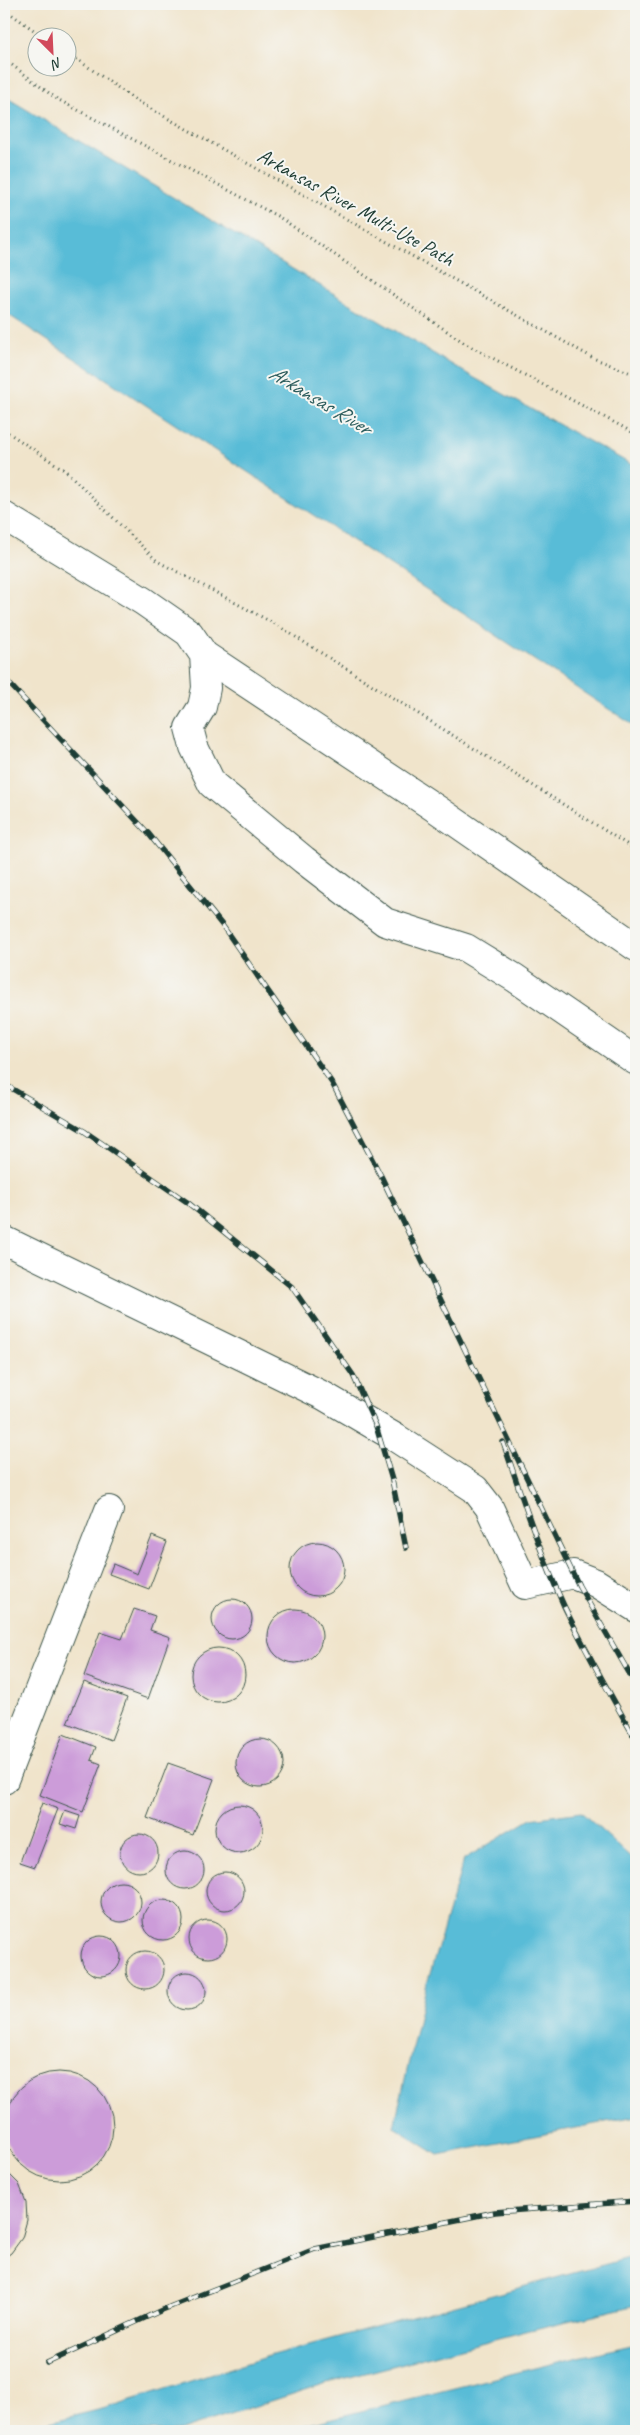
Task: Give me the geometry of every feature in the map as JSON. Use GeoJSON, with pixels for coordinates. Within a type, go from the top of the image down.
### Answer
{"type":"FeatureCollection","features":[{"type":"Feature","properties":{"kind":"lane"},"geometry":{"type":"LineString","coordinates":[[4,516],[151,606],[189,633],[204,655],[438,810],[636,947]]}},
{"type":"Feature","properties":{"kind":"lane"},"geometry":{"type":"LineString","coordinates":[[204,655],[206,688],[202,708],[189,728],[194,747],[212,784],[304,860],[385,922],[466,948],[515,978],[636,1061]]}},
{"type":"Feature","properties":{"kind":"lane"},"geometry":{"type":"LineString","coordinates":[[4,1240],[324,1396],[396,1438],[474,1489],[489,1507],[525,1585],[573,1574],[596,1584],[636,1608]]}},
{"type":"Feature","properties":{"kind":"lane"},"geometry":{"type":"LineString","coordinates":[[4,1780],[109,1510]]}},
{"type":"Feature","properties":{"kind":"path"},"geometry":{"type":"LineString","coordinates":[[4,10],[30,28]]}},
{"type":"Feature","properties":{"kind":"path"},"geometry":{"type":"LineString","coordinates":[[4,59],[57,99],[279,217],[466,344],[636,434]]}},
{"type":"Feature","properties":{"kind":"path","name":"Arkansas River Multi-Use Path"},"geometry":{"type":"LineString","coordinates":[[78,60],[138,101],[593,358],[636,375]]}},
{"type":"Feature","properties":{"kind":"path"},"geometry":{"type":"LineString","coordinates":[[4,430],[66,471],[157,561],[275,624],[636,850]]}},
{"type":"Feature","properties":{"kind":"water","name":"Arkansas River"},"geometry":{"type":"Polygon","coordinates":[[[4,96],[471,376],[636,467],[636,727],[4,312],[4,96]]]}},
{"type":"Feature","properties":{"kind":"water"},"geometry":{"type":"Polygon","coordinates":[[[581,1812],[636,1862],[636,2116],[438,2155],[394,2127],[426,1987],[464,1859],[531,1819],[581,1812]]]}},
{"type":"Feature","properties":{"kind":"water"},"geometry":{"type":"Polygon","coordinates":[[[636,2256],[636,2305],[530,2330],[327,2383],[178,2431],[13,2431],[106,2408],[272,2355],[636,2256]]]}},
{"type":"Feature","properties":{"kind":"water"},"geometry":{"type":"Polygon","coordinates":[[[636,2344],[636,2431],[281,2431],[575,2358],[636,2344]]]}},
{"type":"Feature","properties":{"kind":"building"},"geometry":{"type":"Polygon","coordinates":[[[152,1536],[167,1542],[149,1589],[109,1574],[113,1564],[137,1574],[152,1536]]]}},
{"type":"Feature","properties":{"kind":"building"},"geometry":{"type":"Polygon","coordinates":[[[317,1542],[327,1544],[336,1550],[342,1559],[344,1569],[342,1579],[336,1588],[327,1594],[317,1596],[307,1594],[298,1588],[292,1579],[290,1569],[292,1559],[298,1550],[307,1544],[317,1542]]]}},
{"type":"Feature","properties":{"kind":"building"},"geometry":{"type":"Polygon","coordinates":[[[232,1599],[246,1605],[252,1619],[246,1633],[232,1639],[218,1633],[212,1619],[218,1605],[232,1599]]]}},
{"type":"Feature","properties":{"kind":"building"},"geometry":{"type":"Polygon","coordinates":[[[134,1609],[155,1616],[150,1630],[170,1637],[148,1699],[84,1676],[100,1632],[122,1639],[134,1609]]]}},
{"type":"Feature","properties":{"kind":"building"},"geometry":{"type":"Polygon","coordinates":[[[295,1609],[305,1611],[314,1617],[320,1626],[322,1636],[320,1646],[314,1655],[305,1661],[295,1663],[285,1661],[276,1655],[270,1646],[268,1636],[270,1626],[276,1617],[285,1611],[295,1609]]]}},
{"type":"Feature","properties":{"kind":"building"},"geometry":{"type":"Polygon","coordinates":[[[218,1648],[237,1656],[245,1675],[237,1694],[218,1702],[199,1694],[191,1675],[199,1656],[218,1648]]]}},
{"type":"Feature","properties":{"kind":"building"},"geometry":{"type":"Polygon","coordinates":[[[84,1682],[127,1698],[111,1740],[67,1723],[84,1682]]]}},
{"type":"Feature","properties":{"kind":"building"},"geometry":{"type":"Polygon","coordinates":[[[63,1734],[96,1747],[91,1760],[101,1764],[83,1812],[40,1795],[63,1734]]]}},
{"type":"Feature","properties":{"kind":"building"},"geometry":{"type":"Polygon","coordinates":[[[260,1739],[269,1741],[277,1746],[282,1754],[284,1763],[282,1772],[277,1780],[269,1785],[260,1787],[251,1785],[243,1780],[238,1772],[236,1763],[238,1754],[243,1746],[251,1741],[260,1739]]]}},
{"type":"Feature","properties":{"kind":"building"},"geometry":{"type":"Polygon","coordinates":[[[168,1763],[214,1779],[193,1835],[147,1818],[168,1763]]]}},
{"type":"Feature","properties":{"kind":"building"},"geometry":{"type":"Polygon","coordinates":[[[42,1803],[58,1809],[35,1867],[20,1862],[42,1803]]]}},
{"type":"Feature","properties":{"kind":"building"},"geometry":{"type":"Polygon","coordinates":[[[239,1805],[248,1807],[256,1812],[261,1820],[263,1829],[261,1838],[256,1846],[248,1851],[239,1853],[230,1851],[222,1846],[217,1838],[215,1829],[217,1820],[222,1812],[230,1807],[239,1805]]]}},
{"type":"Feature","properties":{"kind":"building"},"geometry":{"type":"Polygon","coordinates":[[[65,1811],[80,1816],[76,1829],[60,1824],[65,1811]]]}},
{"type":"Feature","properties":{"kind":"building"},"geometry":{"type":"Polygon","coordinates":[[[139,1834],[153,1839],[158,1853],[153,1867],[139,1872],[125,1867],[120,1853],[125,1839],[139,1834]]]}},
{"type":"Feature","properties":{"kind":"building"},"geometry":{"type":"Polygon","coordinates":[[[185,1851],[199,1856],[204,1870],[199,1884],[185,1889],[171,1884],[166,1870],[171,1856],[185,1851]]]}},
{"type":"Feature","properties":{"kind":"building"},"geometry":{"type":"Polygon","coordinates":[[[225,1872],[239,1877],[244,1891],[239,1905],[225,1910],[211,1905],[206,1891],[211,1877],[225,1872]]]}},
{"type":"Feature","properties":{"kind":"building"},"geometry":{"type":"Polygon","coordinates":[[[121,1882],[135,1888],[141,1902],[135,1916],[121,1922],[107,1916],[101,1902],[107,1888],[121,1882]]]}},
{"type":"Feature","properties":{"kind":"building"},"geometry":{"type":"Polygon","coordinates":[[[163,1900],[177,1906],[183,1920],[177,1934],[163,1940],[149,1934],[143,1920],[149,1906],[163,1900]]]}},
{"type":"Feature","properties":{"kind":"building"},"geometry":{"type":"Polygon","coordinates":[[[208,1920],[222,1925],[227,1939],[222,1953],[208,1958],[194,1953],[189,1939],[194,1925],[208,1920]]]}},
{"type":"Feature","properties":{"kind":"building"},"geometry":{"type":"Polygon","coordinates":[[[101,1936],[115,1942],[121,1956],[115,1970],[101,1976],[87,1970],[81,1956],[87,1942],[101,1936]]]}},
{"type":"Feature","properties":{"kind":"building"},"geometry":{"type":"Polygon","coordinates":[[[145,1951],[159,1956],[164,1970],[159,1984],[145,1989],[131,1984],[126,1970],[131,1956],[145,1951]]]}},
{"type":"Feature","properties":{"kind":"building"},"geometry":{"type":"Polygon","coordinates":[[[187,1972],[201,1977],[206,1991],[201,2005],[187,2010],[173,2005],[168,1991],[173,1977],[187,1972]]]}},
{"type":"Feature","properties":{"kind":"building"},"geometry":{"type":"Polygon","coordinates":[[[59,2072],[80,2076],[97,2088],[109,2105],[113,2126],[109,2147],[97,2164],[80,2176],[59,2180],[38,2176],[21,2164],[9,2147],[5,2126],[9,2105],[21,2088],[38,2076],[59,2072]]]}},
{"type":"Feature","properties":{"kind":"building"},"geometry":{"type":"Polygon","coordinates":[[[4,2169],[19,2184],[26,2202],[27,2220],[22,2238],[11,2253],[4,2258],[4,2169]]]}},
{"type":"Feature","properties":{"kind":"railway"},"geometry":{"type":"LineString","coordinates":[[4,678],[148,833],[222,925],[332,1083],[381,1176],[579,1586],[636,1685]]}},
{"type":"Feature","properties":{"kind":"railway"},"geometry":{"type":"LineString","coordinates":[[4,1084],[84,1131],[187,1202],[292,1287],[353,1375],[376,1426],[392,1480],[406,1548]]}},
{"type":"Feature","properties":{"kind":"railway"},"geometry":{"type":"LineString","coordinates":[[503,1442],[555,1586],[590,1657],[636,1740]]}},
{"type":"Feature","properties":{"kind":"railway"},"geometry":{"type":"LineString","coordinates":[[47,2363],[162,2310],[315,2249],[495,2212],[636,2201]]}}]}
